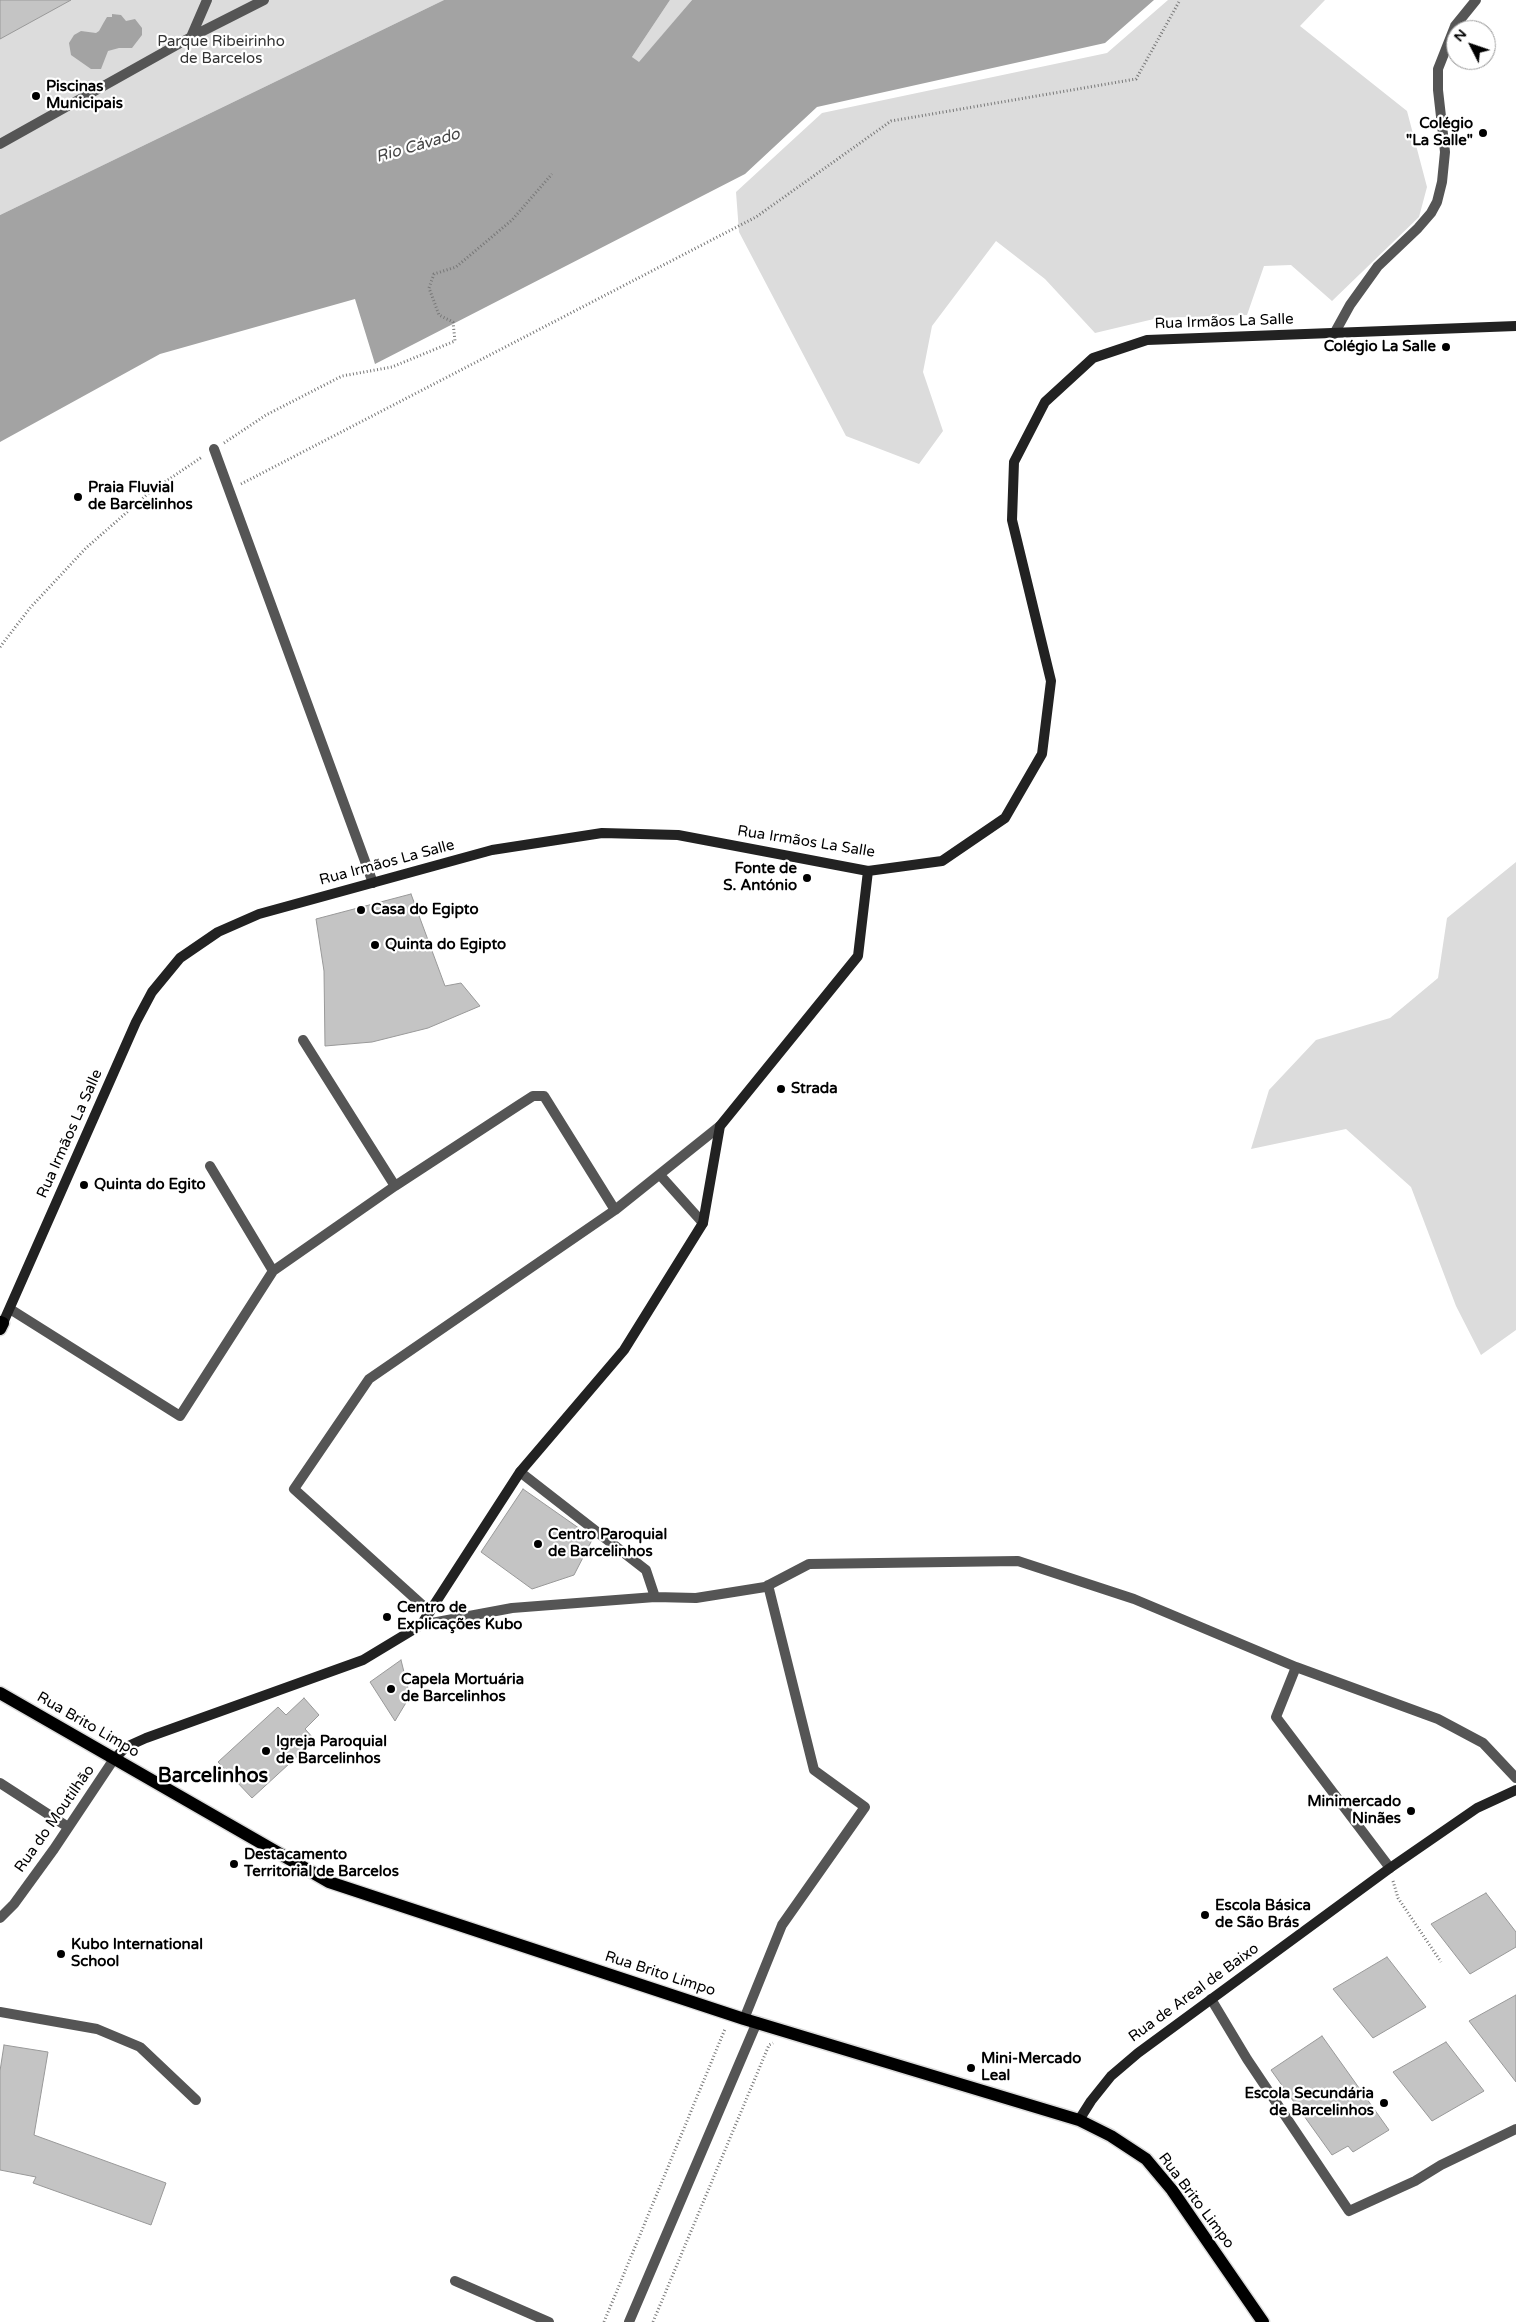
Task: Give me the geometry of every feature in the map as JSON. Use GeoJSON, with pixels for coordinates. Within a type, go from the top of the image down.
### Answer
{"type":"FeatureCollection","features":[{"type":"Feature","properties":{"kind":"main road","name":"Rua Irmãos La Salle"},"geometry":{"type":"LineString","coordinates":[[1,1325],[10,1309],[136,1022],[152,992],[180,958],[218,932],[259,914],[492,850],[602,833],[678,835],[868,870],[942,861],[1005,818],[1042,754],[1051,682],[1012,520],[1014,462],[1045,402],[1092,358],[1147,340],[1516,326]]}},
{"type":"Feature","properties":{"kind":"main road"},"geometry":{"type":"LineString","coordinates":[[114,1759],[126,1747],[146,1738],[364,1660],[421,1626],[520,1472],[624,1350],[704,1223],[720,1126],[858,956],[868,870]]}},
{"type":"Feature","properties":{"kind":"main road","name":"Rua Brito Limpo"},"geometry":{"type":"LineString","coordinates":[[0,1693],[329,1882],[756,2022],[1080,2120],[1112,2136],[1146,2160],[1172,2190],[1263,2322]]}},
{"type":"Feature","properties":{"kind":"main road","name":"Rua de Areal de Baixo"},"geometry":{"type":"LineString","coordinates":[[1080,2120],[1091,2101],[1111,2076],[1138,2053],[1390,1868],[1478,1808],[1516,1790]]}},
{"type":"Feature","properties":{"kind":"street"},"geometry":{"type":"LineString","coordinates":[[191,37],[206,0]]}},
{"type":"Feature","properties":{"kind":"street"},"geometry":{"type":"LineString","coordinates":[[0,144],[191,37],[264,0]]}},
{"type":"Feature","properties":{"kind":"street"},"geometry":{"type":"LineString","coordinates":[[1334,334],[1350,305],[1374,271],[1418,228],[1437,202],[1442,182],[1445,152],[1438,90],[1438,68],[1455,26],[1476,0]]}},
{"type":"Feature","properties":{"kind":"street"},"geometry":{"type":"LineString","coordinates":[[214,449],[373,883]]}},
{"type":"Feature","properties":{"kind":"street"},"geometry":{"type":"LineString","coordinates":[[303,1040],[395,1186]]}},
{"type":"Feature","properties":{"kind":"street"},"geometry":{"type":"LineString","coordinates":[[10,1309],[180,1416],[273,1271],[395,1186],[533,1096],[544,1096],[615,1210]]}},
{"type":"Feature","properties":{"kind":"street"},"geometry":{"type":"LineString","coordinates":[[430,1612],[294,1489],[369,1379],[615,1210],[720,1126]]}},
{"type":"Feature","properties":{"kind":"street"},"geometry":{"type":"LineString","coordinates":[[210,1166],[273,1271]]}},
{"type":"Feature","properties":{"kind":"street"},"geometry":{"type":"LineString","coordinates":[[660,1175],[704,1223]]}},
{"type":"Feature","properties":{"kind":"street"},"geometry":{"type":"LineString","coordinates":[[520,1472],[646,1570],[655,1597]]}},
{"type":"Feature","properties":{"kind":"street"},"geometry":{"type":"LineString","coordinates":[[421,1626],[512,1608],[655,1597],[696,1598],[768,1585],[809,1564],[1018,1561],[1134,1600],[1296,1667],[1438,1719],[1462,1730],[1483,1743],[1516,1778]]}},
{"type":"Feature","properties":{"kind":"street"},"geometry":{"type":"LineString","coordinates":[[738,2016],[782,1925],[865,1807],[814,1770],[768,1585]]}},
{"type":"Feature","properties":{"kind":"street"},"geometry":{"type":"LineString","coordinates":[[1296,1667],[1276,1717],[1390,1868]]}},
{"type":"Feature","properties":{"kind":"street","name":"Rua do Moutilhão"},"geometry":{"type":"LineString","coordinates":[[0,1918],[14,1904],[114,1759]]}},
{"type":"Feature","properties":{"kind":"street"},"geometry":{"type":"LineString","coordinates":[[0,1783],[68,1827]]}},
{"type":"Feature","properties":{"kind":"street"},"geometry":{"type":"LineString","coordinates":[[1211,2000],[1247,2059],[1349,2211],[1415,2181],[1441,2165],[1516,2129]]}},
{"type":"Feature","properties":{"kind":"street"},"geometry":{"type":"LineString","coordinates":[[0,2012],[98,2030],[140,2047],[170,2073],[196,2100]]}},
{"type":"Feature","properties":{"kind":"street"},"geometry":{"type":"LineString","coordinates":[[629,2322],[756,2022]]}},
{"type":"Feature","properties":{"kind":"street"},"geometry":{"type":"LineString","coordinates":[[455,2281],[549,2322]]}},
{"type":"Feature","properties":{"kind":"path"},"geometry":{"type":"LineString","coordinates":[[229,490],[756,217],[890,121],[1136,79],[1180,0]]}},
{"type":"Feature","properties":{"kind":"path"},"geometry":{"type":"LineString","coordinates":[[0,647],[30,608],[86,548],[150,492],[214,449],[266,415],[342,376],[392,367],[455,342],[453,322],[439,315],[429,288],[434,274],[456,267],[512,220],[552,174]]}},
{"type":"Feature","properties":{"kind":"path"},"geometry":{"type":"LineString","coordinates":[[1390,1868],[1398,1898],[1441,1962]]}},
{"type":"Feature","properties":{"kind":"path"},"geometry":{"type":"LineString","coordinates":[[604,2322],[738,2016]]}},
{"type":"Feature","properties":{"kind":"path"},"geometry":{"type":"LineString","coordinates":[[654,2322],[769,2045],[788,2032]]}},
{"type":"Feature","properties":{"kind":"green space","name":"Parque Ribeirinho de Barcelos"},"geometry":{"type":"Polygon","coordinates":[[[0,0],[444,0],[0,215],[0,0]]]}},
{"type":"Feature","properties":{"kind":"green space"},"geometry":{"type":"Polygon","coordinates":[[[670,0],[692,0],[639,63],[632,57],[670,0]]]}},
{"type":"Feature","properties":{"kind":"green space"},"geometry":{"type":"Polygon","coordinates":[[[1168,0],[1325,0],[1300,26],[1407,111],[1427,187],[1419,217],[1332,301],[1291,265],[1264,266],[1247,315],[1158,318],[1095,333],[1045,279],[996,241],[932,326],[923,372],[943,431],[919,464],[846,436],[739,232],[736,192],[822,113],[1107,53],[1168,0]]]}},
{"type":"Feature","properties":{"kind":"green space"},"geometry":{"type":"Polygon","coordinates":[[[1516,862],[1516,1330],[1481,1355],[1456,1306],[1411,1187],[1346,1129],[1251,1149],[1269,1090],[1316,1040],[1390,1018],[1438,978],[1447,918],[1516,862]]]}},
{"type":"Feature","properties":{"kind":"water","name":"Rio Cávado"},"geometry":{"type":"Polygon","coordinates":[[[444,0],[670,0],[632,57],[639,62],[692,0],[1154,0],[1105,43],[817,107],[745,174],[375,364],[355,299],[160,354],[0,442],[0,215],[444,0]]]}},
{"type":"Feature","properties":{"kind":"water"},"geometry":{"type":"Polygon","coordinates":[[[112,14],[121,15],[126,21],[135,19],[142,28],[142,35],[132,48],[119,48],[108,51],[101,69],[91,69],[71,55],[69,43],[74,35],[81,31],[96,33],[99,31],[107,17],[112,17],[112,14]]]}},
{"type":"Feature","properties":{"kind":"building"},"geometry":{"type":"Polygon","coordinates":[[[0,0],[71,0],[0,39],[0,0]]]}},
{"type":"Feature","properties":{"kind":"building","name":"Quinta do Egipto"},"geometry":{"type":"Polygon","coordinates":[[[411,894],[445,986],[461,983],[480,1006],[428,1028],[372,1042],[325,1046],[324,971],[316,919],[411,894]]]}},
{"type":"Feature","properties":{"kind":"building","name":"Centro Paroquial de Barcelinhos"},"geometry":{"type":"Polygon","coordinates":[[[523,1489],[593,1538],[574,1575],[532,1589],[481,1552],[523,1489]]]}},
{"type":"Feature","properties":{"kind":"building","name":"Capela Mortuária de Barcelinhos"},"geometry":{"type":"Polygon","coordinates":[[[401,1660],[410,1696],[395,1721],[370,1682],[401,1660]]]}},
{"type":"Feature","properties":{"kind":"building","name":"Igreja Paroquial de Barcelinhos"},"geometry":{"type":"Polygon","coordinates":[[[304,1698],[319,1715],[305,1729],[315,1740],[252,1798],[218,1762],[278,1707],[286,1715],[304,1698]]]}},
{"type":"Feature","properties":{"kind":"building"},"geometry":{"type":"Polygon","coordinates":[[[1486,1893],[1516,1932],[1516,1947],[1470,1974],[1431,1924],[1486,1893]]]}},
{"type":"Feature","properties":{"kind":"building"},"geometry":{"type":"Polygon","coordinates":[[[1387,1957],[1426,2007],[1373,2038],[1333,1989],[1387,1957]]]}},
{"type":"Feature","properties":{"kind":"building"},"geometry":{"type":"Polygon","coordinates":[[[1516,1995],[1516,2082],[1469,2021],[1516,1995]]]}},
{"type":"Feature","properties":{"kind":"building"},"geometry":{"type":"Polygon","coordinates":[[[1322,2036],[1389,2130],[1353,2152],[1348,2146],[1332,2155],[1271,2070],[1322,2036]]]}},
{"type":"Feature","properties":{"kind":"building"},"geometry":{"type":"Polygon","coordinates":[[[1446,2042],[1484,2091],[1432,2121],[1393,2072],[1446,2042]]]}},
{"type":"Feature","properties":{"kind":"building"},"geometry":{"type":"Polygon","coordinates":[[[4,2045],[48,2052],[34,2135],[166,2183],[151,2225],[33,2183],[36,2177],[0,2170],[0,2071],[4,2045]]]}},
{"type":"Feature","properties":{"kind":"place","name":"Piscinas Municipais"},"geometry":{"type":"Point","coordinates":[36,96]}},
{"type":"Feature","properties":{"kind":"place","name":"Colégio \"La Salle\""},"geometry":{"type":"Point","coordinates":[1483,133]}},
{"type":"Feature","properties":{"kind":"place","name":"Colégio La Salle"},"geometry":{"type":"Point","coordinates":[1446,347]}},
{"type":"Feature","properties":{"kind":"place","name":"Praia Fluvial de Barcelinhos"},"geometry":{"type":"Point","coordinates":[78,497]}},
{"type":"Feature","properties":{"kind":"place","name":"Fonte de S. António"},"geometry":{"type":"Point","coordinates":[807,878]}},
{"type":"Feature","properties":{"kind":"place","name":"Casa do Egipto"},"geometry":{"type":"Point","coordinates":[361,910]}},
{"type":"Feature","properties":{"kind":"place","name":"Quinta do Egipto"},"geometry":{"type":"Point","coordinates":[375,945]}},
{"type":"Feature","properties":{"kind":"place","name":"Strada"},"geometry":{"type":"Point","coordinates":[781,1089]}},
{"type":"Feature","properties":{"kind":"place","name":"Quinta do Egito"},"geometry":{"type":"Point","coordinates":[84,1185]}},
{"type":"Feature","properties":{"kind":"place","name":"Centro Paroquial de Barcelinhos"},"geometry":{"type":"Point","coordinates":[538,1544]}},
{"type":"Feature","properties":{"kind":"place","name":"Centro de Explicações Kubo"},"geometry":{"type":"Point","coordinates":[387,1617]}},
{"type":"Feature","properties":{"kind":"place","name":"Capela Mortuária de Barcelinhos"},"geometry":{"type":"Point","coordinates":[391,1689]}},
{"type":"Feature","properties":{"kind":"place","name":"Igreja Paroquial de Barcelinhos"},"geometry":{"type":"Point","coordinates":[266,1751]}},
{"type":"Feature","properties":{"kind":"place","name":"Minimercado Ninães"},"geometry":{"type":"Point","coordinates":[1411,1811]}},
{"type":"Feature","properties":{"kind":"place","name":"Destacamento Territorial de Barcelos"},"geometry":{"type":"Point","coordinates":[234,1864]}},
{"type":"Feature","properties":{"kind":"place","name":"Escola Básica de São Brás"},"geometry":{"type":"Point","coordinates":[1205,1915]}},
{"type":"Feature","properties":{"kind":"place","name":"Kubo International School"},"geometry":{"type":"Point","coordinates":[61,1954]}},
{"type":"Feature","properties":{"kind":"place","name":"Mini-Mercado Leal"},"geometry":{"type":"Point","coordinates":[971,2068]}},
{"type":"Feature","properties":{"kind":"place","name":"Escola Secundária de Barcelinhos"},"geometry":{"type":"Point","coordinates":[1384,2103]}},
{"type":"Feature","properties":{"kind":"district","name":"Barcelinhos"},"geometry":{"type":"Point","coordinates":[213,1777]}}]}
